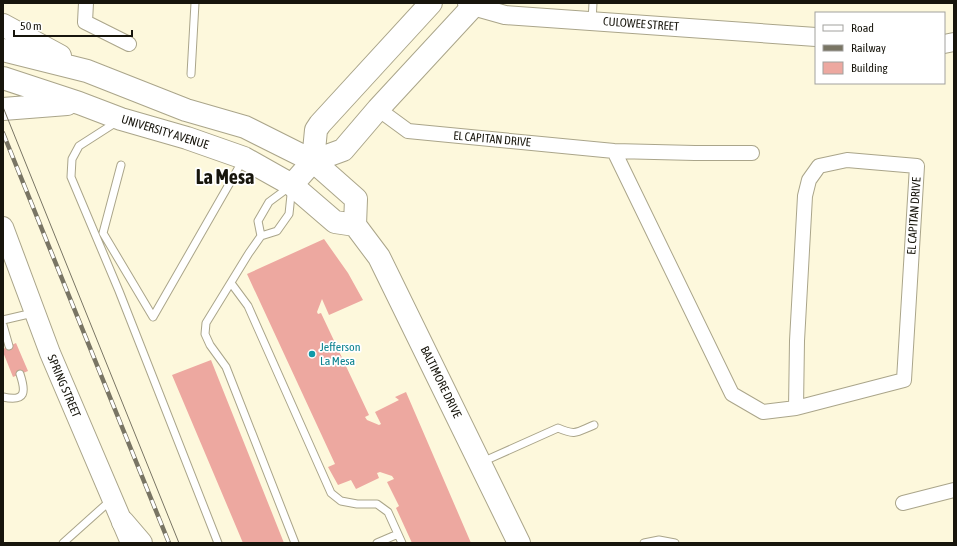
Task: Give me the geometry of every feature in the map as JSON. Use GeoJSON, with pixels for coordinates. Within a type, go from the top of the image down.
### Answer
{"type":"FeatureCollection","features":[{"type":"Feature","properties":{"kind":"main road"},"geometry":{"type":"LineString","coordinates":[[313,161],[316,130],[320,124],[431,3]]}},
{"type":"Feature","properties":{"kind":"main road"},"geometry":{"type":"LineString","coordinates":[[3,25],[88,71],[186,110],[245,127],[313,161],[356,199],[355,225],[335,222],[292,186],[313,161],[343,150],[378,108],[472,4]]}},
{"type":"Feature","properties":{"kind":"main road"},"geometry":{"type":"LineString","coordinates":[[3,50],[88,71]]}},
{"type":"Feature","properties":{"kind":"main road","name":"UNIVERSITY AVENUE"},"geometry":{"type":"LineString","coordinates":[[3,78],[244,158],[292,186]]}},
{"type":"Feature","properties":{"kind":"main road"},"geometry":{"type":"LineString","coordinates":[[3,108],[79,103]]}},
{"type":"Feature","properties":{"kind":"main road","name":"BALTIMORE DRIVE"},"geometry":{"type":"LineString","coordinates":[[355,225],[379,257],[519,543]]}},
{"type":"Feature","properties":{"kind":"main road","name":"SPRING STREET"},"geometry":{"type":"LineString","coordinates":[[4,233],[50,353],[131,543]]}},
{"type":"Feature","properties":{"kind":"main road"},"geometry":{"type":"LineString","coordinates":[[122,522],[141,543]]}},
{"type":"Feature","properties":{"kind":"street"},"geometry":{"type":"LineString","coordinates":[[86,3],[85,22],[129,44]]}},
{"type":"Feature","properties":{"kind":"street","name":"CULOWEE STREET"},"geometry":{"type":"LineString","coordinates":[[472,4],[505,15],[815,37]]}},
{"type":"Feature","properties":{"kind":"street","name":"EL CAPITAN DRIVE"},"geometry":{"type":"LineString","coordinates":[[378,108],[408,131],[614,151],[752,153]]}},
{"type":"Feature","properties":{"kind":"street","name":"EL CAPITAN DRIVE"},"geometry":{"type":"LineString","coordinates":[[614,151],[732,394],[763,412],[796,408],[904,380],[917,166],[847,160],[819,166],[809,180],[805,196],[797,341],[796,408]]}},
{"type":"Feature","properties":{"kind":"street"},"geometry":{"type":"LineString","coordinates":[[903,502],[954,490]]}},
{"type":"Feature","properties":{"kind":"lane"},"geometry":{"type":"LineString","coordinates":[[192,74],[195,3]]}},
{"type":"Feature","properties":{"kind":"lane"},"geometry":{"type":"LineString","coordinates":[[592,21],[593,3]]}},
{"type":"Feature","properties":{"kind":"lane"},"geometry":{"type":"LineString","coordinates":[[121,118],[79,146],[72,159],[71,177],[119,291],[218,543]]}},
{"type":"Feature","properties":{"kind":"lane"},"geometry":{"type":"LineString","coordinates":[[121,165],[103,233],[153,317],[244,158]]}},
{"type":"Feature","properties":{"kind":"lane"},"geometry":{"type":"LineString","coordinates":[[261,236],[258,221],[269,202],[292,186]]}},
{"type":"Feature","properties":{"kind":"lane"},"geometry":{"type":"LineString","coordinates":[[292,186],[288,214],[277,231],[261,236],[206,323],[205,334],[210,345],[226,368],[295,543]]}},
{"type":"Feature","properties":{"kind":"lane"},"geometry":{"type":"LineString","coordinates":[[231,283],[248,306],[331,493],[341,501],[357,504],[377,504],[388,512],[402,543]]}},
{"type":"Feature","properties":{"kind":"lane"},"geometry":{"type":"LineString","coordinates":[[3,320],[35,312]]}},
{"type":"Feature","properties":{"kind":"lane"},"geometry":{"type":"LineString","coordinates":[[3,325],[9,346]]}},
{"type":"Feature","properties":{"kind":"lane"},"geometry":{"type":"LineString","coordinates":[[3,397],[16,399],[23,393],[24,388],[20,374]]}},
{"type":"Feature","properties":{"kind":"lane"},"geometry":{"type":"LineString","coordinates":[[480,463],[558,428],[569,433],[575,433],[594,426]]}},
{"type":"Feature","properties":{"kind":"lane"},"geometry":{"type":"LineString","coordinates":[[63,543],[112,499]]}},
{"type":"Feature","properties":{"kind":"lane"},"geometry":{"type":"LineString","coordinates":[[377,543],[398,534]]}},
{"type":"Feature","properties":{"kind":"lane"},"geometry":{"type":"LineString","coordinates":[[644,543],[659,540],[675,543]]}},
{"type":"Feature","properties":{"kind":"building","name":"Jefferson La Mesa"},"geometry":{"type":"Polygon","coordinates":[[[324,239],[348,273],[363,300],[329,315],[322,299],[317,312],[318,314],[321,313],[369,415],[365,417],[367,420],[379,425],[381,424],[375,412],[399,400],[395,397],[406,392],[471,543],[412,543],[396,508],[399,506],[387,482],[394,479],[392,476],[380,472],[377,473],[379,478],[356,489],[351,480],[338,485],[328,467],[335,464],[247,274],[324,239]]]}},
{"type":"Feature","properties":{"kind":"building"},"geometry":{"type":"Polygon","coordinates":[[[16,343],[28,371],[13,377],[3,349],[16,343]]]}},
{"type":"Feature","properties":{"kind":"building"},"geometry":{"type":"Polygon","coordinates":[[[211,360],[284,543],[243,543],[172,375],[211,360]]]}},
{"type":"Feature","properties":{"kind":"tram line"},"geometry":{"type":"LineString","coordinates":[[3,107],[179,543]]}},
{"type":"Feature","properties":{"kind":"railway"},"geometry":{"type":"LineString","coordinates":[[3,133],[169,543]]}},
{"type":"Feature","properties":{"kind":"place","name":"Jefferson La Mesa"},"geometry":{"type":"Point","coordinates":[312,354]}},
{"type":"Feature","properties":{"kind":"district","name":"La Mesa"},"geometry":{"type":"Point","coordinates":[225,177]}}]}
